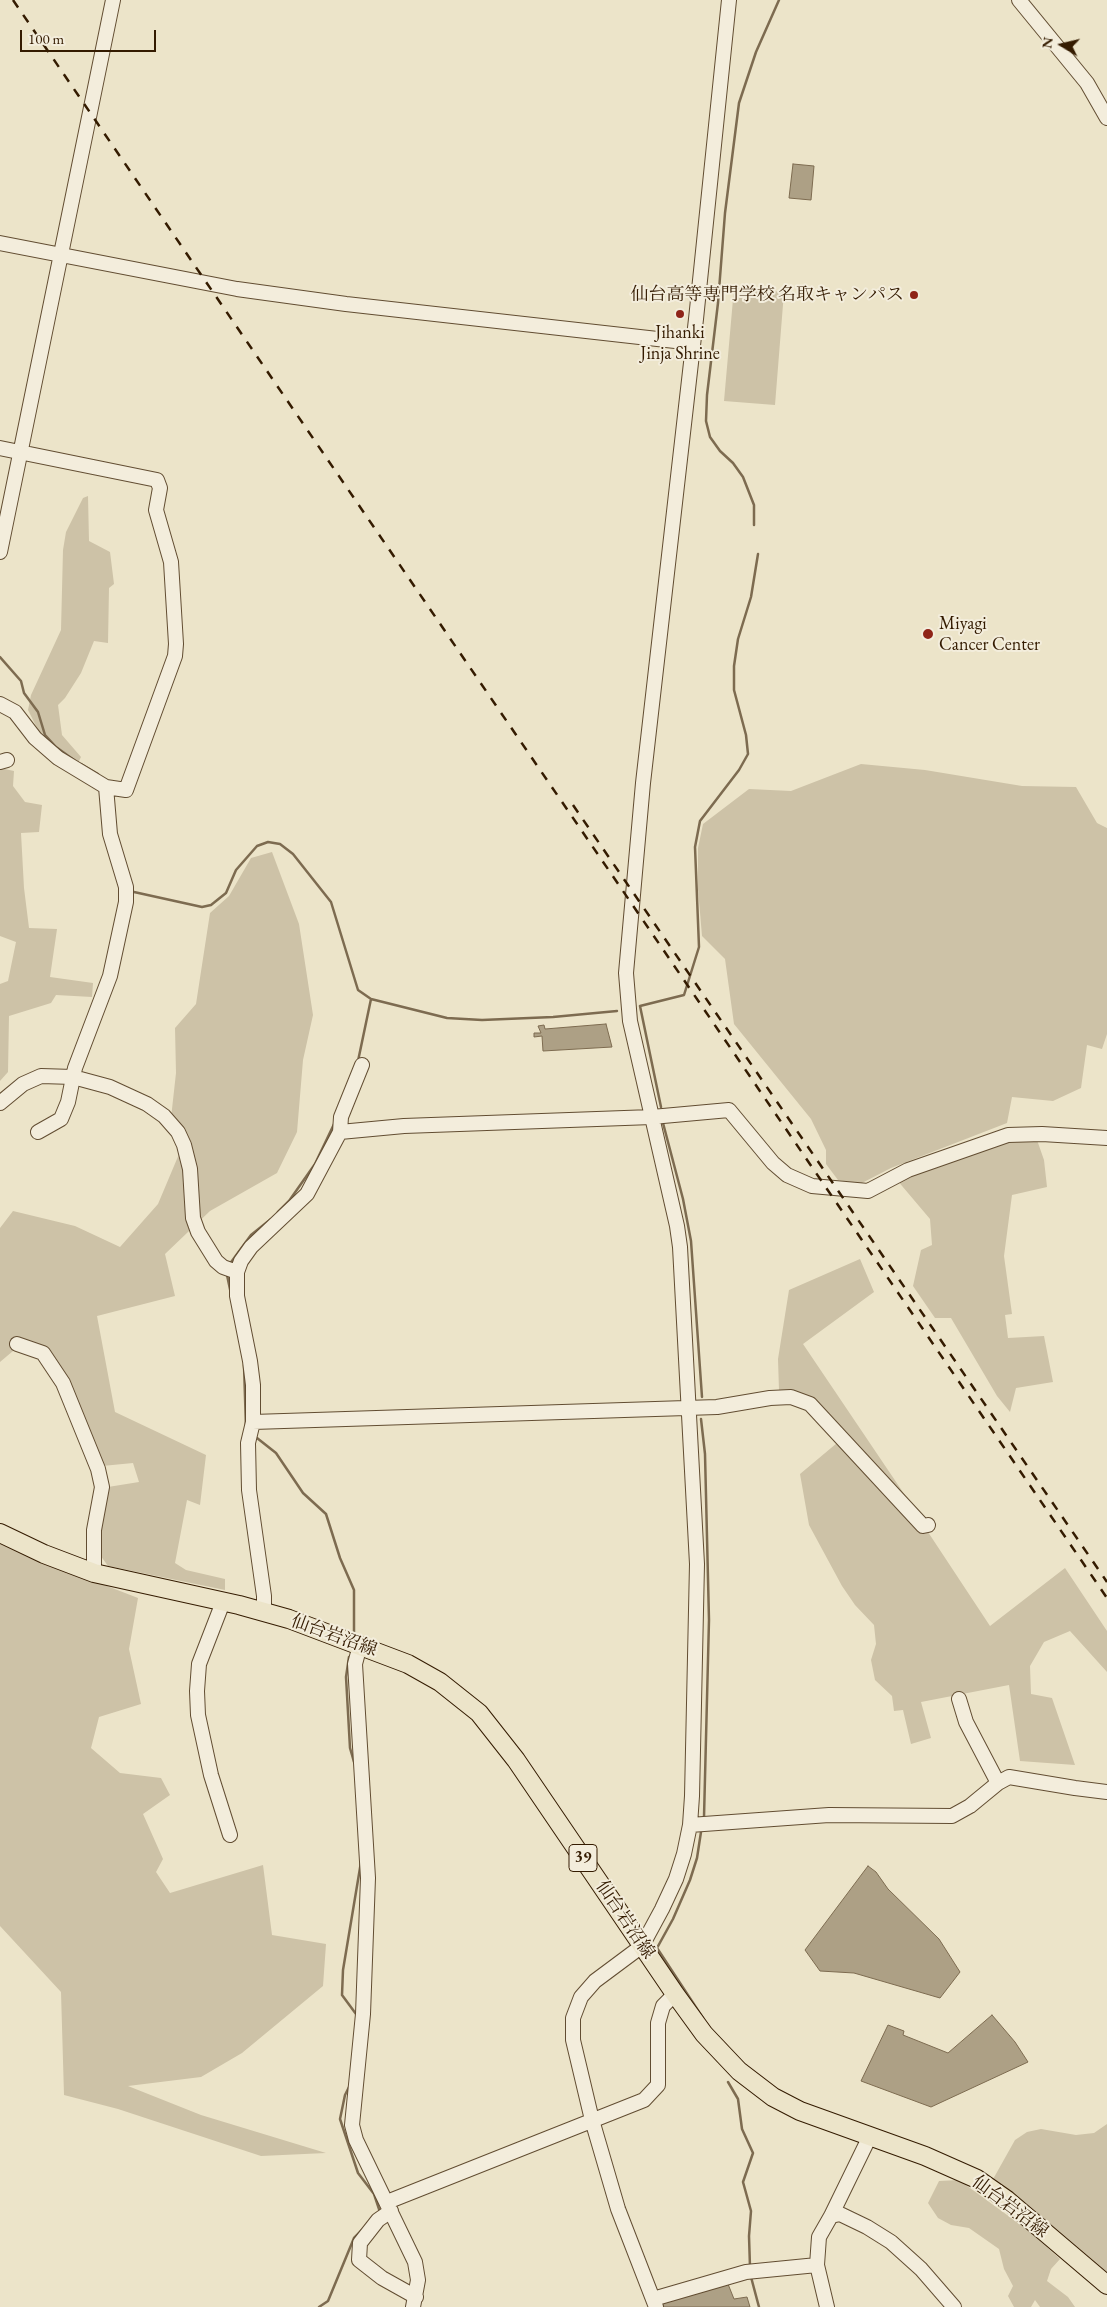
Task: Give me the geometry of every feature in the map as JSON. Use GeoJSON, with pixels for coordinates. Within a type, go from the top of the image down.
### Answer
{"type":"FeatureCollection","features":[{"type":"Feature","properties":{"kind":"main road","name":"仙台岩沼線"},"geometry":{"type":"LineString","coordinates":[[0,1533],[44,1554],[94,1573],[264,1612],[360,1644],[408,1664],[440,1682],[479,1713],[516,1760],[675,1994],[710,2041],[752,2082],[773,2097],[800,2111],[925,2156],[977,2179],[1007,2200],[1107,2285]]}},
{"type":"Feature","properties":{"kind":"street"},"geometry":{"type":"LineString","coordinates":[[0,552],[62,256],[112,0]]}},
{"type":"Feature","properties":{"kind":"street"},"geometry":{"type":"LineString","coordinates":[[729,0],[693,343],[643,783],[626,973],[630,1021],[678,1226],[690,1407],[697,1592],[690,1825],[676,1879],[642,1946],[595,1981],[581,1997],[573,2018],[573,2040],[592,2120],[618,2209],[654,2303],[746,2272],[817,2265]]}},
{"type":"Feature","properties":{"kind":"street"},"geometry":{"type":"LineString","coordinates":[[1019,0],[1086,84],[1107,118]]}},
{"type":"Feature","properties":{"kind":"street"},"geometry":{"type":"LineString","coordinates":[[0,244],[237,289],[346,304],[693,343]]}},
{"type":"Feature","properties":{"kind":"street"},"geometry":{"type":"LineString","coordinates":[[0,448],[155,478],[159,484],[156,510],[171,562],[176,618],[174,656],[126,790],[106,787],[58,758],[35,738],[14,712],[0,704]]}},
{"type":"Feature","properties":{"kind":"street"},"geometry":{"type":"LineString","coordinates":[[38,1132],[61,1119],[68,1102],[73,1077],[110,976],[126,902],[127,892],[110,834],[106,787]]}},
{"type":"Feature","properties":{"kind":"street"},"geometry":{"type":"LineString","coordinates":[[230,1270],[307,1194],[340,1132],[341,1118],[362,1065]]}},
{"type":"Feature","properties":{"kind":"street"},"geometry":{"type":"LineString","coordinates":[[0,1103],[23,1084],[41,1076],[73,1077],[110,1087],[147,1104],[164,1116],[178,1132],[184,1145],[190,1169],[193,1218],[198,1232],[216,1261],[230,1270],[250,1361],[252,1422],[248,1443],[249,1490],[264,1596],[264,1612]]}},
{"type":"Feature","properties":{"kind":"street"},"geometry":{"type":"LineString","coordinates":[[340,1132],[404,1126],[652,1117],[730,1110],[773,1163],[787,1175],[812,1186],[868,1191],[908,1170],[1008,1135],[1042,1134],[1107,1138]]}},
{"type":"Feature","properties":{"kind":"street"},"geometry":{"type":"LineString","coordinates":[[17,1344],[43,1353],[64,1383],[101,1478],[102,1487],[94,1530],[94,1573]]}},
{"type":"Feature","properties":{"kind":"street"},"geometry":{"type":"LineString","coordinates":[[252,1422],[717,1407],[783,1396],[801,1399],[810,1404],[923,1526],[928,1525]]}},
{"type":"Feature","properties":{"kind":"street"},"geometry":{"type":"LineString","coordinates":[[223,1602],[199,1664],[197,1691],[198,1715],[211,1775],[230,1835]]}},
{"type":"Feature","properties":{"kind":"street"},"geometry":{"type":"LineString","coordinates":[[360,1644],[355,1664],[368,1878],[363,2014],[352,2125],[356,2140],[389,2207],[415,2262],[418,2280],[415,2302],[359,2260],[360,2242],[389,2207],[592,2120],[644,2100],[658,2084],[658,2022],[663,2006],[675,1994]]}},
{"type":"Feature","properties":{"kind":"street"},"geometry":{"type":"LineString","coordinates":[[959,1699],[966,1722],[998,1783]]}},
{"type":"Feature","properties":{"kind":"street"},"geometry":{"type":"LineString","coordinates":[[690,1825],[829,1815],[952,1816],[970,1806],[998,1783],[1009,1777],[1021,1777],[1075,1788],[1107,1792]]}},
{"type":"Feature","properties":{"kind":"street"},"geometry":{"type":"LineString","coordinates":[[827,2307],[817,2265],[819,2237],[870,2136]]}},
{"type":"Feature","properties":{"kind":"street"},"geometry":{"type":"LineString","coordinates":[[831,2216],[840,2214],[867,2227],[891,2242],[922,2269],[954,2307]]}},
{"type":"Feature","properties":{"kind":"shaded area"},"geometry":{"type":"Polygon","coordinates":[[[793,164],[814,166],[811,200],[789,198],[793,164]]]}},
{"type":"Feature","properties":{"kind":"shaded area"},"geometry":{"type":"Polygon","coordinates":[[[734,288],[784,292],[775,405],[724,401],[734,288]]]}},
{"type":"Feature","properties":{"kind":"shaded area"},"geometry":{"type":"Polygon","coordinates":[[[88,496],[89,541],[110,552],[114,584],[109,588],[108,643],[94,641],[81,673],[65,698],[58,705],[62,735],[81,757],[77,765],[55,751],[39,732],[28,710],[31,695],[61,630],[63,550],[66,532],[83,498],[88,496]]]}},
{"type":"Feature","properties":{"kind":"shaded area"},"geometry":{"type":"Polygon","coordinates":[[[861,764],[925,770],[1022,786],[1076,787],[1097,823],[1107,828],[1107,1034],[1102,1049],[1087,1045],[1081,1088],[1053,1101],[1012,1097],[1007,1123],[891,1168],[860,1184],[838,1180],[826,1164],[826,1150],[811,1119],[734,1024],[725,959],[702,936],[698,889],[698,848],[703,824],[749,789],[791,791],[861,764]]]}},
{"type":"Feature","properties":{"kind":"shaded area"},"geometry":{"type":"Polygon","coordinates":[[[0,768],[14,771],[13,786],[25,802],[42,805],[39,832],[21,833],[24,888],[29,928],[57,929],[50,977],[93,983],[92,997],[56,995],[51,1003],[9,1016],[8,1072],[0,1081],[0,984],[8,981],[16,942],[0,936],[0,768]]]}},
{"type":"Feature","properties":{"kind":"shaded area"},"geometry":{"type":"Polygon","coordinates":[[[272,852],[299,924],[313,1015],[303,1060],[297,1132],[277,1173],[210,1211],[165,1254],[175,1296],[97,1316],[115,1412],[206,1455],[200,1505],[187,1500],[175,1563],[186,1570],[225,1579],[225,1590],[108,1566],[95,1548],[108,1487],[139,1482],[133,1463],[102,1466],[65,1381],[26,1340],[0,1362],[0,1228],[13,1211],[75,1226],[120,1247],[158,1204],[182,1147],[170,1127],[176,1073],[175,1028],[196,1004],[210,913],[229,896],[251,858],[272,852]]]}},
{"type":"Feature","properties":{"kind":"shaded area"},"geometry":{"type":"Polygon","coordinates":[[[606,1024],[612,1047],[543,1051],[542,1036],[534,1037],[534,1033],[541,1033],[538,1026],[544,1025],[545,1029],[606,1024]]]}},
{"type":"Feature","properties":{"kind":"shaded area"},"geometry":{"type":"Polygon","coordinates":[[[1037,1140],[1044,1160],[1047,1187],[1012,1195],[1004,1256],[1012,1314],[1005,1315],[1008,1338],[1044,1336],[1053,1382],[1016,1388],[1010,1412],[997,1396],[951,1318],[935,1318],[913,1286],[921,1250],[932,1245],[930,1219],[897,1180],[1007,1143],[1037,1140]]]}},
{"type":"Feature","properties":{"kind":"shaded area"},"geometry":{"type":"Polygon","coordinates":[[[860,1259],[874,1292],[803,1344],[917,1513],[817,1404],[791,1390],[779,1390],[778,1359],[789,1290],[860,1259]]]}},
{"type":"Feature","properties":{"kind":"shaded area"},"geometry":{"type":"Polygon","coordinates":[[[837,1443],[926,1529],[990,1626],[1065,1568],[1107,1631],[1107,1672],[1070,1631],[1044,1642],[1030,1666],[1031,1694],[1052,1698],[1075,1765],[1020,1761],[1009,1685],[921,1702],[931,1738],[911,1744],[903,1710],[894,1711],[892,1696],[875,1680],[871,1660],[876,1644],[874,1625],[855,1605],[842,1586],[809,1525],[800,1474],[837,1443]]]}},
{"type":"Feature","properties":{"kind":"shaded area"},"geometry":{"type":"Polygon","coordinates":[[[0,1543],[138,1598],[129,1649],[141,1704],[99,1717],[91,1748],[120,1773],[161,1778],[170,1795],[143,1814],[163,1859],[156,1872],[170,1893],[263,1865],[272,1935],[326,1944],[323,1986],[242,2053],[201,2077],[128,2086],[201,2115],[326,2153],[261,2156],[118,2109],[64,2095],[61,1992],[0,1926],[0,1543]]]}},
{"type":"Feature","properties":{"kind":"shaded area"},"geometry":{"type":"Polygon","coordinates":[[[868,1866],[876,1872],[888,1889],[939,1939],[960,1972],[940,1998],[854,1973],[820,1971],[805,1950],[868,1866]]]}},
{"type":"Feature","properties":{"kind":"shaded area"},"geometry":{"type":"Polygon","coordinates":[[[992,2015],[1015,2042],[1028,2062],[931,2107],[861,2081],[888,2025],[904,2031],[903,2035],[948,2053],[992,2015]]]}},
{"type":"Feature","properties":{"kind":"shaded area"},"geometry":{"type":"Polygon","coordinates":[[[1107,2124],[1107,2275],[992,2181],[1015,2140],[1027,2132],[1041,2129],[1076,2135],[1094,2133],[1107,2124]]]}},
{"type":"Feature","properties":{"kind":"shaded area"},"geometry":{"type":"Polygon","coordinates":[[[959,2180],[1029,2231],[1060,2259],[1051,2269],[1047,2281],[1068,2297],[1075,2307],[1040,2307],[1035,2300],[1031,2307],[1014,2307],[1008,2296],[1013,2286],[1004,2269],[999,2249],[969,2228],[951,2225],[938,2218],[928,2203],[939,2181],[959,2180]]]}},
{"type":"Feature","properties":{"kind":"shaded area"},"geometry":{"type":"Polygon","coordinates":[[[728,2284],[734,2299],[747,2297],[750,2307],[662,2307],[659,2300],[728,2284]]]}},
{"type":"Feature","properties":{"kind":"waterway"},"geometry":{"type":"LineString","coordinates":[[754,525],[754,505],[743,477],[710,437],[706,421],[707,395],[718,303],[725,213],[739,103],[756,52],[779,0]]}},
{"type":"Feature","properties":{"kind":"waterway"},"geometry":{"type":"LineString","coordinates":[[661,1107],[640,1006],[684,995],[699,947],[695,847],[700,821],[739,770],[748,754],[746,735],[734,690],[734,666],[738,639],[751,597],[758,554]]}},
{"type":"Feature","properties":{"kind":"waterway"},"geometry":{"type":"LineString","coordinates":[[0,657],[21,681],[24,693],[38,712],[45,735],[56,747],[74,760]]}},
{"type":"Feature","properties":{"kind":"waterway"},"geometry":{"type":"LineString","coordinates":[[81,764],[98,774]]}},
{"type":"Feature","properties":{"kind":"waterway"},"geometry":{"type":"LineString","coordinates":[[134,892],[202,907],[211,905],[226,893],[236,870],[257,846],[268,842],[280,844],[293,854],[331,902],[358,990],[371,999],[447,1018],[482,1020],[553,1017],[617,1011]]}},
{"type":"Feature","properties":{"kind":"waterway"},"geometry":{"type":"LineString","coordinates":[[358,1061],[371,999]]}},
{"type":"Feature","properties":{"kind":"waterway"},"geometry":{"type":"LineString","coordinates":[[278,1212],[289,1201],[315,1164],[335,1122]]}},
{"type":"Feature","properties":{"kind":"waterway"},"geometry":{"type":"LineString","coordinates":[[663,1123],[683,1199],[691,1241],[702,1397]]}},
{"type":"Feature","properties":{"kind":"waterway"},"geometry":{"type":"LineString","coordinates":[[229,1265],[251,1235],[271,1219]]}},
{"type":"Feature","properties":{"kind":"waterway"},"geometry":{"type":"LineString","coordinates":[[227,1275],[231,1294]]}},
{"type":"Feature","properties":{"kind":"waterway"},"geometry":{"type":"LineString","coordinates":[[244,1365],[246,1428]]}},
{"type":"Feature","properties":{"kind":"waterway"},"geometry":{"type":"LineString","coordinates":[[701,1419],[705,1454],[709,1620],[704,1817]]}},
{"type":"Feature","properties":{"kind":"waterway"},"geometry":{"type":"LineString","coordinates":[[257,1438],[276,1453],[303,1493],[326,1514],[340,1558],[354,1590],[354,1632]]}},
{"type":"Feature","properties":{"kind":"waterway"},"geometry":{"type":"LineString","coordinates":[[349,1657],[346,1677],[350,1748],[354,1762]]}},
{"type":"Feature","properties":{"kind":"waterway"},"geometry":{"type":"LineString","coordinates":[[701,1832],[697,1858],[690,1880],[673,1919],[657,1948],[703,2018]]}},
{"type":"Feature","properties":{"kind":"waterway"},"geometry":{"type":"LineString","coordinates":[[356,2014],[342,1995],[343,1970],[361,1862]]}},
{"type":"Feature","properties":{"kind":"waterway"},"geometry":{"type":"LineString","coordinates":[[728,2082],[738,2099],[742,2129],[753,2153],[743,2182],[751,2211],[749,2236],[750,2267]]}},
{"type":"Feature","properties":{"kind":"waterway"},"geometry":{"type":"LineString","coordinates":[[349,2087],[345,2095],[340,2119],[358,2173],[374,2194],[380,2212]]}},
{"type":"Feature","properties":{"kind":"waterway"},"geometry":{"type":"LineString","coordinates":[[319,2307],[328,2301],[354,2238],[362,2230]]}},
{"type":"Feature","properties":{"kind":"waterway"},"geometry":{"type":"LineString","coordinates":[[751,2277],[759,2307]]}},
{"type":"Feature","properties":{"kind":"railway"},"geometry":{"type":"LineString","coordinates":[[13,0],[1107,1598]]}},
{"type":"Feature","properties":{"kind":"railway"},"geometry":{"type":"LineString","coordinates":[[573,805],[1107,1582]]}},
{"type":"Feature","properties":{"kind":"place","name":"仙台高等専門学校 名取キャンパス"},"geometry":{"type":"Point","coordinates":[914,295]}},
{"type":"Feature","properties":{"kind":"place","name":"Jihanki Jinja Shrine"},"geometry":{"type":"Point","coordinates":[680,314]}},
{"type":"Feature","properties":{"kind":"place","name":"Miyagi Cancer Center"},"geometry":{"type":"Point","coordinates":[928,634]}}]}
